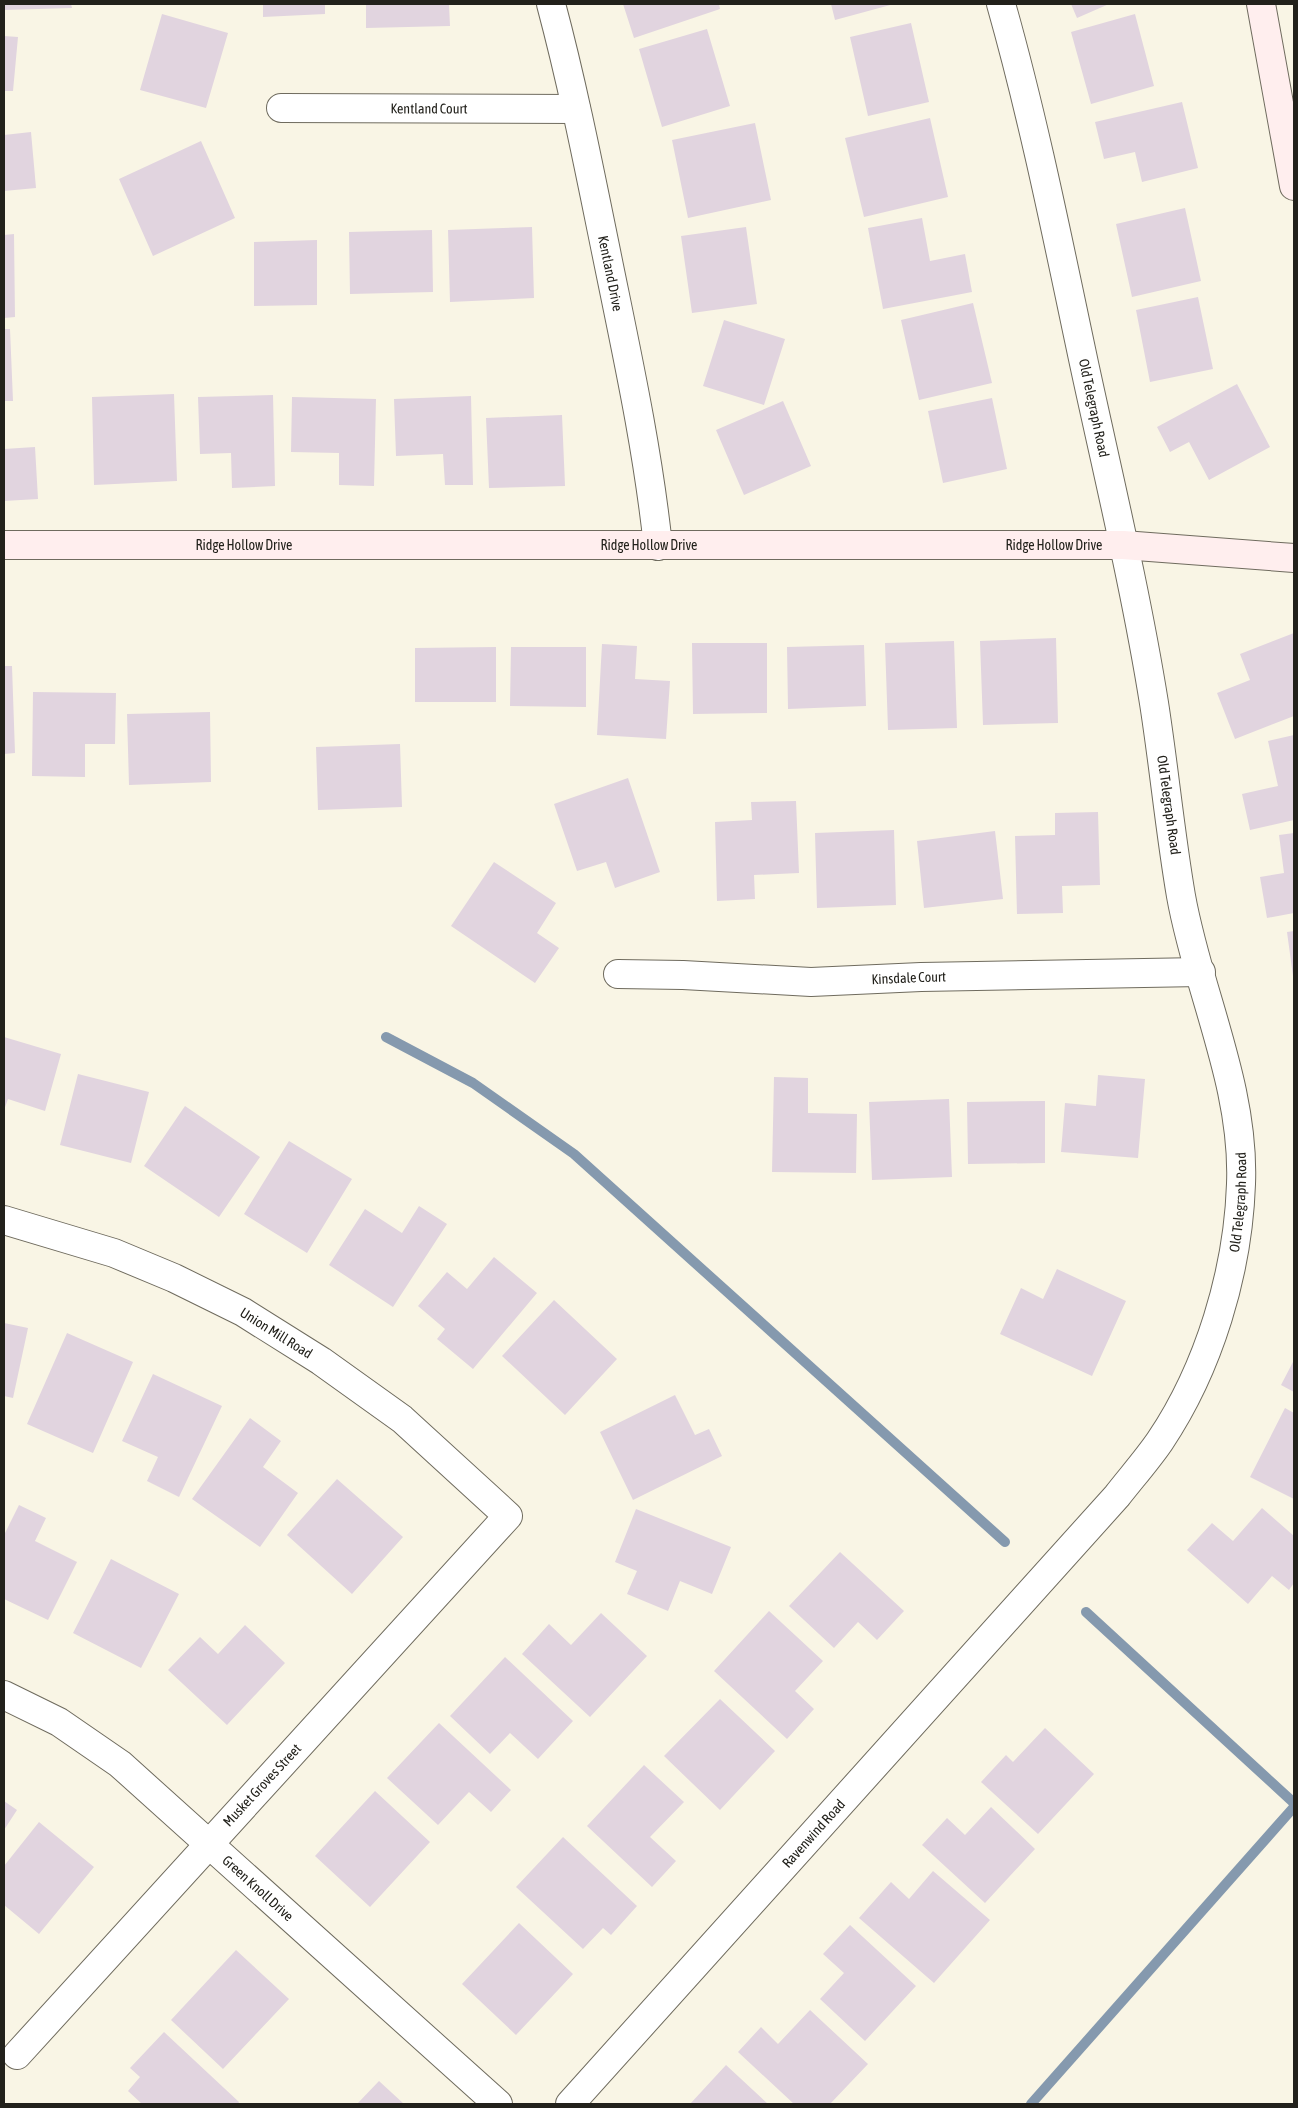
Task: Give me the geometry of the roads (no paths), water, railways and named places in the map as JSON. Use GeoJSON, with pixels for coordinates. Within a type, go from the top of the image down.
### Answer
{"type":"FeatureCollection","features":[{"type":"Feature","properties":{"kind":"street","name":"Kentland Drive"},"geometry":{"type":"LineString","coordinates":[[551,4],[568,68],[639,413],[658,546]]}},
{"type":"Feature","properties":{"kind":"street","name":"Old Telegraph Road"},"geometry":{"type":"LineString","coordinates":[[1001,4],[1026,94],[1123,545],[1154,701],[1182,898],[1226,1066],[1240,1138],[1242,1182],[1231,1272],[1219,1316],[1191,1387],[1160,1440],[1117,1496],[1057,1563]]}},
{"type":"Feature","properties":{"kind":"street"},"geometry":{"type":"LineString","coordinates":[[1261,4],[1294,186]]}},
{"type":"Feature","properties":{"kind":"street","name":"Kentland Court"},"geometry":{"type":"LineString","coordinates":[[281,108],[576,108]]}},
{"type":"Feature","properties":{"kind":"street","name":"Ridge Hollow Drive"},"geometry":{"type":"LineString","coordinates":[[4,545],[1123,545],[1294,558]]}},
{"type":"Feature","properties":{"kind":"street","name":"Kinsdale Court"},"geometry":{"type":"LineString","coordinates":[[618,974],[683,975],[811,982],[931,977],[1200,972]]}},
{"type":"Feature","properties":{"kind":"street","name":"Union Mill Road"},"geometry":{"type":"LineString","coordinates":[[4,1220],[114,1253],[174,1278],[243,1312],[321,1362],[402,1419],[508,1516]]}},
{"type":"Feature","properties":{"kind":"street","name":"Musket Groves Street"},"geometry":{"type":"LineString","coordinates":[[16,2054],[508,1516]]}},
{"type":"Feature","properties":{"kind":"street","name":"Ravenwind Road"},"geometry":{"type":"LineString","coordinates":[[570,2104],[1057,1563]]}},
{"type":"Feature","properties":{"kind":"street","name":"Green Knoll Drive"},"geometry":{"type":"LineString","coordinates":[[4,1694],[59,1722],[120,1764],[498,2104]]}},
{"type":"Feature","properties":{"kind":"waterway"},"geometry":{"type":"LineString","coordinates":[[386,1037],[473,1083],[574,1154],[1005,1542]]}},
{"type":"Feature","properties":{"kind":"waterway"},"geometry":{"type":"LineString","coordinates":[[1086,1612],[1294,1803]]}},
{"type":"Feature","properties":{"kind":"waterway"},"geometry":{"type":"LineString","coordinates":[[1031,2104],[1294,1807]]}}]}
